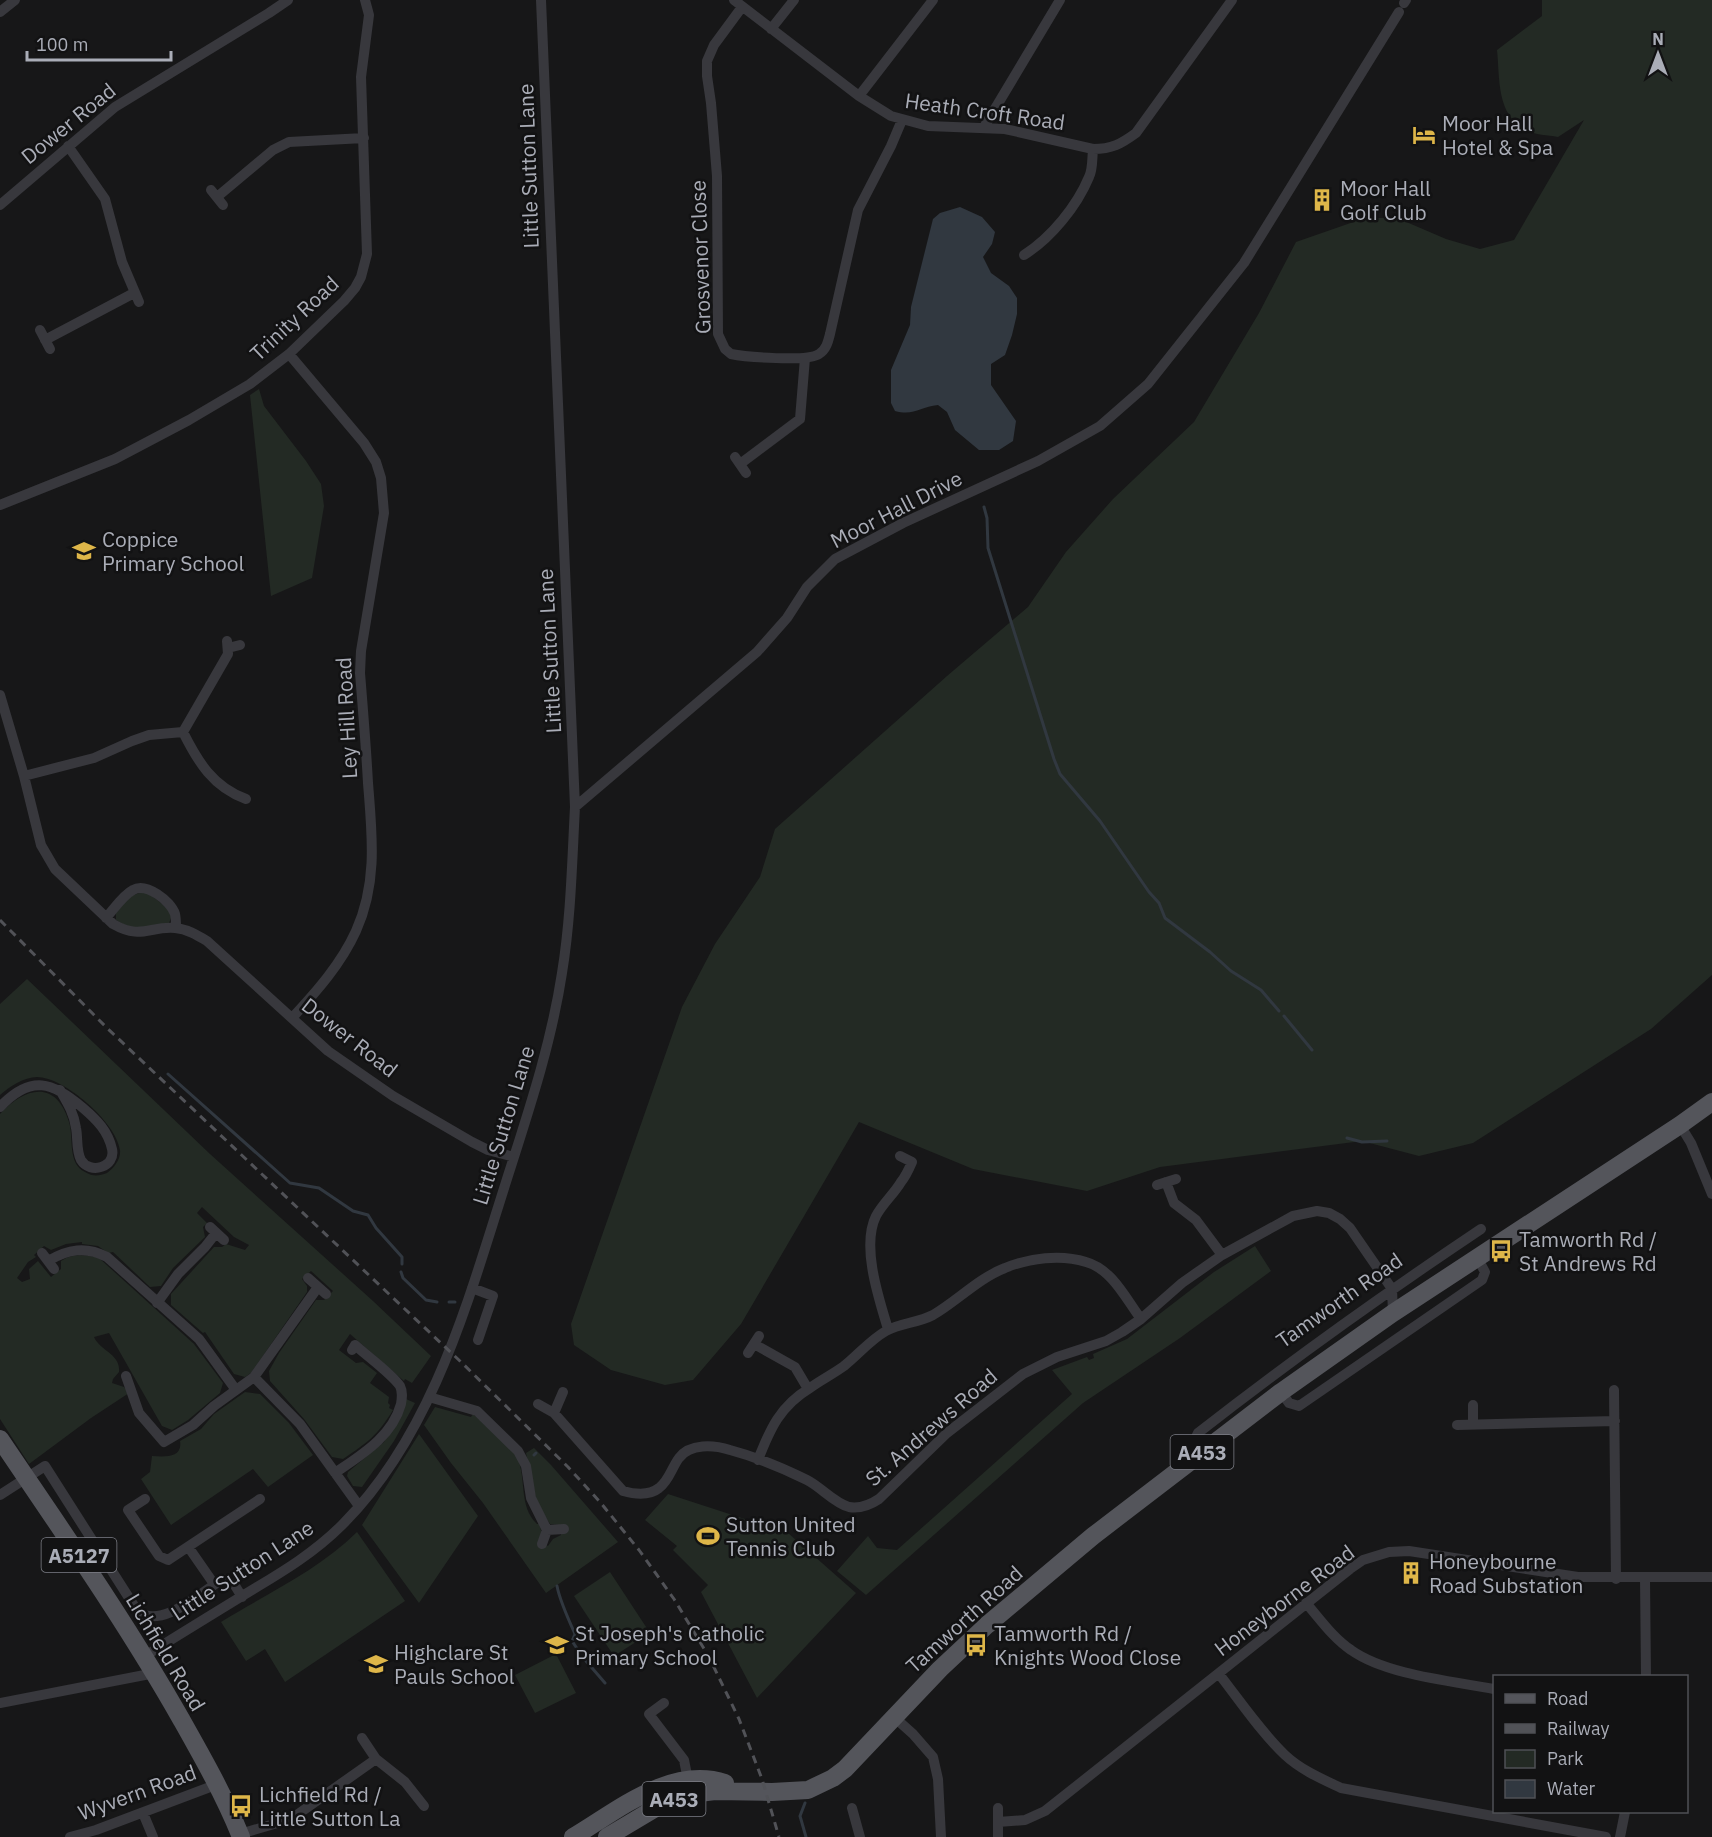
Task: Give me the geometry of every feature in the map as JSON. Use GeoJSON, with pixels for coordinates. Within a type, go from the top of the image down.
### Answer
{"type":"FeatureCollection","features":[{"type":"Feature","properties":{"kind":"main road","name":"Tamworth Road"},"geometry":{"type":"LineString","coordinates":[[573,1837],[659,1786],[689,1787],[720,1781],[750,1791],[794,1792],[820,1786],[845,1769],[940,1669],[987,1625],[1093,1536],[1203,1451],[1281,1392],[1416,1297],[1712,1102]]}},
{"type":"Feature","properties":{"kind":"main road","name":"Lichfield Road"},"geometry":{"type":"LineString","coordinates":[[0,1439],[145,1656],[218,1784],[240,1836]]}},
{"type":"Feature","properties":{"kind":"main road","name":"Tamworth Road"},"geometry":{"type":"LineString","coordinates":[[607,1837],[689,1787]]}},
{"type":"Feature","properties":{"kind":"street"},"geometry":{"type":"LineString","coordinates":[[0,12],[15,0]]}},
{"type":"Feature","properties":{"kind":"street","name":"Dower Road"},"geometry":{"type":"LineString","coordinates":[[0,206],[115,108],[288,0]]}},
{"type":"Feature","properties":{"kind":"street","name":"Trinity Road"},"geometry":{"type":"LineString","coordinates":[[0,505],[115,459],[153,440],[250,384],[289,354],[355,288],[365,265],[367,239],[361,77],[369,15],[365,0]]}},
{"type":"Feature","properties":{"kind":"street","name":"Little Sutton Lane"},"geometry":{"type":"LineString","coordinates":[[145,1656],[299,1562],[326,1540],[359,1506],[388,1469],[429,1396],[472,1288],[545,1060],[561,983],[568,931],[575,807],[541,0]]}},
{"type":"Feature","properties":{"kind":"street"},"geometry":{"type":"LineString","coordinates":[[771,29],[794,0]]}},
{"type":"Feature","properties":{"kind":"street"},"geometry":{"type":"LineString","coordinates":[[859,96],[933,0]]}},
{"type":"Feature","properties":{"kind":"street"},"geometry":{"type":"LineString","coordinates":[[984,127],[1059,0]]}},
{"type":"Feature","properties":{"kind":"street","name":"Heath Croft Road"},"geometry":{"type":"LineString","coordinates":[[738,3],[859,96],[878,109],[902,120],[928,126],[984,127],[1026,132],[1093,149],[1107,149],[1117,147],[1136,133],[1232,0]]}},
{"type":"Feature","properties":{"kind":"street","name":"Grosvenor Close"},"geometry":{"type":"LineString","coordinates":[[738,3],[707,61],[717,176],[718,334],[725,350],[731,354],[805,358]]}},
{"type":"Feature","properties":{"kind":"street","name":"Moor Hall Drive"},"geometry":{"type":"LineString","coordinates":[[575,807],[757,652],[787,618],[807,588],[836,559],[903,523],[1038,461],[1100,426],[1148,384],[1244,263],[1403,5]]}},
{"type":"Feature","properties":{"kind":"street"},"geometry":{"type":"LineString","coordinates":[[740,465],[800,419],[805,358],[819,355],[828,342],[858,210],[902,120]]}},
{"type":"Feature","properties":{"kind":"street"},"geometry":{"type":"LineString","coordinates":[[217,197],[273,150],[289,142],[364,138]]}},
{"type":"Feature","properties":{"kind":"street"},"geometry":{"type":"LineString","coordinates":[[45,340],[136,298],[122,262],[105,199],[68,146]]}},
{"type":"Feature","properties":{"kind":"street"},"geometry":{"type":"LineString","coordinates":[[1024,255],[1041,244],[1065,216],[1090,175],[1093,149]]}},
{"type":"Feature","properties":{"kind":"street","name":"Ley Hill Road"},"geometry":{"type":"LineString","coordinates":[[289,354],[364,443],[376,462],[381,478],[384,513],[361,651],[360,674],[373,847],[372,876],[363,911],[343,956],[292,1018]]}},
{"type":"Feature","properties":{"kind":"street"},"geometry":{"type":"LineString","coordinates":[[183,732],[228,654],[227,644],[240,645]]}},
{"type":"Feature","properties":{"kind":"street","name":"Dower Road"},"geometry":{"type":"LineString","coordinates":[[0,695],[24,776],[36,830],[46,856],[55,869],[106,918],[123,930],[136,933],[176,928],[186,930],[207,941],[334,1056],[393,1096],[472,1142],[488,1150],[514,1157]]}},
{"type":"Feature","properties":{"kind":"street"},"geometry":{"type":"LineString","coordinates":[[24,776],[94,758],[149,735],[183,732]]}},
{"type":"Feature","properties":{"kind":"street"},"geometry":{"type":"LineString","coordinates":[[183,732],[200,765],[215,781],[239,799]]}},
{"type":"Feature","properties":{"kind":"street"},"geometry":{"type":"LineString","coordinates":[[106,918],[132,890],[145,888],[164,900],[175,913],[176,928]]}},
{"type":"Feature","properties":{"kind":"street"},"geometry":{"type":"LineString","coordinates":[[0,1107],[20,1090],[32,1086],[44,1085],[60,1090],[104,1128],[112,1152],[111,1159],[104,1166],[95,1168],[86,1165],[81,1159],[71,1108],[60,1090]]}},
{"type":"Feature","properties":{"kind":"street"},"geometry":{"type":"LineString","coordinates":[[1680,1125],[1691,1143],[1712,1194]]}},
{"type":"Feature","properties":{"kind":"street"},"geometry":{"type":"LineString","coordinates":[[888,1329],[872,1272],[872,1230],[881,1208],[901,1182],[912,1162],[900,1156]]}},
{"type":"Feature","properties":{"kind":"street"},"geometry":{"type":"LineString","coordinates":[[1166,1182],[1174,1203],[1196,1220],[1222,1255]]}},
{"type":"Feature","properties":{"kind":"street","name":"St. Andrews Road"},"geometry":{"type":"LineString","coordinates":[[538,1404],[554,1413],[623,1491],[633,1494],[648,1493],[659,1488],[680,1457],[696,1447],[706,1446],[729,1449],[806,1480],[842,1504],[851,1507],[870,1505],[890,1490],[947,1433],[1023,1374],[1058,1357],[1107,1341],[1141,1319],[1182,1283],[1222,1255],[1293,1216],[1317,1211],[1329,1213],[1340,1219],[1350,1228],[1392,1289]]}},
{"type":"Feature","properties":{"kind":"street"},"geometry":{"type":"LineString","coordinates":[[1462,1227],[1469,1237]]}},
{"type":"Feature","properties":{"kind":"street","name":"Tamworth Road"},"geometry":{"type":"LineString","coordinates":[[1203,1451],[1195,1441],[1198,1432],[1274,1373],[1481,1229]]}},
{"type":"Feature","properties":{"kind":"street"},"geometry":{"type":"LineString","coordinates":[[157,1303],[178,1274],[217,1233]]}},
{"type":"Feature","properties":{"kind":"street"},"geometry":{"type":"LineString","coordinates":[[48,1261],[70,1250],[83,1249],[96,1251],[107,1257],[199,1339],[236,1390]]}},
{"type":"Feature","properties":{"kind":"street"},"geometry":{"type":"LineString","coordinates":[[1281,1392],[1289,1403],[1299,1406],[1482,1280],[1485,1272],[1477,1257]]}},
{"type":"Feature","properties":{"kind":"street"},"geometry":{"type":"LineString","coordinates":[[758,1460],[775,1422],[790,1403],[845,1365],[888,1329],[931,1316],[1004,1268],[1032,1260],[1052,1258],[1073,1259],[1097,1266],[1107,1272],[1141,1319]]}},
{"type":"Feature","properties":{"kind":"street"},"geometry":{"type":"LineString","coordinates":[[126,1376],[139,1413],[164,1442],[193,1425],[214,1406],[254,1377],[322,1290],[308,1278]]}},
{"type":"Feature","properties":{"kind":"street"},"geometry":{"type":"LineString","coordinates":[[472,1288],[493,1296],[478,1340]]}},
{"type":"Feature","properties":{"kind":"street"},"geometry":{"type":"LineString","coordinates":[[1393,1313],[1392,1289],[1416,1297]]}},
{"type":"Feature","properties":{"kind":"street"},"geometry":{"type":"LineString","coordinates":[[754,1344],[795,1367],[808,1389]]}},
{"type":"Feature","properties":{"kind":"street"},"geometry":{"type":"LineString","coordinates":[[335,1473],[381,1440],[399,1412],[403,1396],[399,1385],[355,1345],[352,1350]]}},
{"type":"Feature","properties":{"kind":"street"},"geometry":{"type":"LineString","coordinates":[[254,1377],[300,1424],[359,1506]]}},
{"type":"Feature","properties":{"kind":"street"},"geometry":{"type":"LineString","coordinates":[[1614,1390],[1616,1578]]}},
{"type":"Feature","properties":{"kind":"street"},"geometry":{"type":"LineString","coordinates":[[554,1413],[563,1392]]}},
{"type":"Feature","properties":{"kind":"street"},"geometry":{"type":"LineString","coordinates":[[429,1396],[477,1412],[518,1451],[526,1466],[531,1498],[547,1530],[542,1544]]}},
{"type":"Feature","properties":{"kind":"street"},"geometry":{"type":"LineString","coordinates":[[1473,1405],[1473,1424]]}},
{"type":"Feature","properties":{"kind":"street"},"geometry":{"type":"LineString","coordinates":[[1458,1425],[1615,1420]]}},
{"type":"Feature","properties":{"kind":"street"},"geometry":{"type":"LineString","coordinates":[[0,1495],[45,1466],[138,1612],[145,1617],[154,1618],[167,1615],[222,1579],[234,1584],[242,1597]]}},
{"type":"Feature","properties":{"kind":"street"},"geometry":{"type":"LineString","coordinates":[[145,1499],[128,1510],[159,1556],[168,1560],[260,1499]]}},
{"type":"Feature","properties":{"kind":"street"},"geometry":{"type":"LineString","coordinates":[[547,1530],[564,1529]]}},
{"type":"Feature","properties":{"kind":"street"},"geometry":{"type":"LineString","coordinates":[[189,1548],[214,1584]]}},
{"type":"Feature","properties":{"kind":"street","name":"Honeyborne Road"},"geometry":{"type":"LineString","coordinates":[[998,1822],[1025,1820],[1044,1811],[1306,1603],[1364,1560],[1389,1552],[1409,1551],[1578,1577],[1712,1577]]}},
{"type":"Feature","properties":{"kind":"street"},"geometry":{"type":"LineString","coordinates":[[1645,1578],[1646,1675]]}},
{"type":"Feature","properties":{"kind":"street"},"geometry":{"type":"LineString","coordinates":[[1306,1603],[1338,1640],[1366,1659],[1391,1668],[1493,1689]]}},
{"type":"Feature","properties":{"kind":"street"},"geometry":{"type":"LineString","coordinates":[[0,1703],[155,1673]]}},
{"type":"Feature","properties":{"kind":"street"},"geometry":{"type":"LineString","coordinates":[[1219,1674],[1285,1755],[1307,1772],[1341,1788],[1606,1837]]}},
{"type":"Feature","properties":{"kind":"street"},"geometry":{"type":"LineString","coordinates":[[664,1703],[649,1714],[684,1760],[689,1787]]}},
{"type":"Feature","properties":{"kind":"street"},"geometry":{"type":"LineString","coordinates":[[894,1717],[933,1757],[938,1779],[941,1837]]}},
{"type":"Feature","properties":{"kind":"street"},"geometry":{"type":"LineString","coordinates":[[362,1738],[376,1759],[405,1782],[424,1806]]}},
{"type":"Feature","properties":{"kind":"street"},"geometry":{"type":"LineString","coordinates":[[240,1836],[291,1819],[376,1759]]}},
{"type":"Feature","properties":{"kind":"street","name":"Wyvern Road"},"geometry":{"type":"LineString","coordinates":[[69,1837],[96,1830],[218,1784]]}},
{"type":"Feature","properties":{"kind":"street"},"geometry":{"type":"LineString","coordinates":[[852,1808],[860,1837]]}},
{"type":"Feature","properties":{"kind":"street"},"geometry":{"type":"LineString","coordinates":[[998,1808],[998,1837]]}},
{"type":"Feature","properties":{"kind":"street"},"geometry":{"type":"LineString","coordinates":[[143,1813],[153,1837]]}},
{"type":"Feature","properties":{"kind":"street"},"geometry":{"type":"LineString","coordinates":[[1620,1837],[1625,1813]]}},
{"type":"Feature","properties":{"kind":"green space"},"geometry":{"type":"Polygon","coordinates":[[[1542,0],[1712,0],[1712,975],[1651,1029],[1473,1143],[1419,1156],[1362,1141],[1160,1167],[1087,1191],[973,1169],[859,1122],[741,1324],[693,1380],[665,1385],[611,1370],[574,1345],[571,1324],[682,1007],[715,944],[760,877],[775,829],[1028,607],[1066,552],[1113,499],[1194,422],[1259,313],[1296,242],[1365,218],[1397,218],[1446,239],[1480,249],[1514,240],[1584,120],[1558,137],[1537,134],[1516,123],[1504,105],[1497,50],[1542,16],[1542,0]]]}},
{"type":"Feature","properties":{"kind":"green space"},"geometry":{"type":"Polygon","coordinates":[[[259,389],[264,406],[321,484],[324,506],[312,578],[271,596],[250,395],[259,389]]]}},
{"type":"Feature","properties":{"kind":"green space"},"geometry":{"type":"Polygon","coordinates":[[[147,892],[171,911],[169,923],[135,928],[116,920],[116,913],[129,898],[147,892]]]}},
{"type":"Feature","properties":{"kind":"green space"},"geometry":{"type":"Polygon","coordinates":[[[27,979],[210,1154],[431,1356],[412,1383],[405,1379],[404,1381],[350,1334],[339,1350],[356,1363],[363,1362],[377,1373],[370,1383],[389,1397],[389,1408],[393,1410],[371,1438],[343,1459],[332,1457],[304,1419],[270,1381],[269,1371],[279,1353],[316,1300],[324,1300],[333,1291],[311,1271],[302,1279],[307,1286],[307,1292],[251,1373],[245,1377],[234,1374],[205,1332],[203,1333],[171,1305],[171,1294],[214,1247],[222,1247],[226,1244],[245,1250],[249,1245],[234,1237],[202,1207],[197,1213],[207,1223],[203,1227],[205,1237],[173,1268],[161,1286],[150,1287],[113,1252],[108,1253],[98,1246],[82,1244],[82,1242],[66,1244],[51,1250],[44,1246],[34,1255],[36,1257],[28,1262],[17,1278],[22,1282],[30,1279],[29,1269],[38,1261],[51,1277],[61,1269],[61,1261],[66,1258],[79,1255],[99,1258],[194,1344],[223,1383],[220,1393],[188,1420],[172,1430],[162,1426],[109,1333],[94,1337],[114,1357],[119,1366],[119,1372],[112,1383],[124,1387],[129,1393],[29,1464],[0,1419],[0,1114],[29,1093],[48,1093],[63,1108],[69,1122],[73,1156],[79,1168],[93,1175],[107,1173],[116,1163],[120,1150],[109,1127],[99,1115],[61,1084],[48,1079],[32,1077],[17,1083],[0,1095],[0,1004],[27,979]]]}},
{"type":"Feature","properties":{"kind":"green space"},"geometry":{"type":"Polygon","coordinates":[[[1255,1246],[1271,1271],[1180,1338],[1083,1403],[866,1595],[837,1571],[868,1536],[877,1548],[897,1550],[1072,1394],[1052,1370],[1087,1357],[1089,1360],[1094,1358],[1093,1354],[1127,1339],[1214,1272],[1255,1246]]]}},
{"type":"Feature","properties":{"kind":"green space"},"geometry":{"type":"Polygon","coordinates":[[[245,1392],[260,1394],[289,1423],[313,1455],[268,1487],[253,1469],[171,1525],[141,1479],[150,1472],[152,1456],[167,1456],[179,1451],[180,1441],[201,1429],[214,1414],[245,1392]]]}},
{"type":"Feature","properties":{"kind":"green space"},"geometry":{"type":"Polygon","coordinates":[[[406,1399],[415,1403],[394,1441],[362,1487],[353,1486],[347,1476],[348,1472],[384,1442],[406,1399]]]}},
{"type":"Feature","properties":{"kind":"green space"},"geometry":{"type":"Polygon","coordinates":[[[435,1407],[471,1417],[473,1414],[504,1441],[514,1453],[520,1465],[527,1509],[531,1517],[539,1524],[546,1545],[548,1546],[561,1533],[568,1532],[568,1526],[550,1524],[537,1504],[526,1453],[534,1448],[618,1542],[546,1593],[483,1503],[424,1425],[435,1407]]]}},
{"type":"Feature","properties":{"kind":"green space"},"geometry":{"type":"Polygon","coordinates":[[[419,1434],[478,1516],[419,1603],[362,1525],[419,1434]]]}},
{"type":"Feature","properties":{"kind":"green space"},"geometry":{"type":"Polygon","coordinates":[[[668,1494],[788,1533],[856,1593],[757,1698],[701,1592],[708,1585],[673,1550],[677,1546],[645,1520],[668,1494]]]}},
{"type":"Feature","properties":{"kind":"green space"},"geometry":{"type":"Polygon","coordinates":[[[357,1532],[405,1601],[285,1682],[265,1649],[246,1661],[221,1622],[309,1570],[357,1532]]]}},
{"type":"Feature","properties":{"kind":"green space"},"geometry":{"type":"Polygon","coordinates":[[[610,1572],[650,1633],[614,1656],[574,1596],[610,1572]]]}},
{"type":"Feature","properties":{"kind":"green space"},"geometry":{"type":"Polygon","coordinates":[[[556,1654],[576,1693],[535,1713],[515,1675],[556,1654]]]}},
{"type":"Feature","properties":{"kind":"water"},"geometry":{"type":"Polygon","coordinates":[[[960,207],[982,217],[995,232],[992,244],[983,257],[991,273],[1009,286],[1017,298],[1017,314],[1005,355],[991,364],[991,385],[1016,421],[1013,441],[999,450],[979,450],[955,430],[947,412],[938,405],[912,412],[902,412],[895,411],[891,403],[891,370],[910,325],[911,307],[933,219],[940,213],[960,207]]]}},
{"type":"Feature","properties":{"kind":"waterway"},"geometry":{"type":"LineString","coordinates":[[984,507],[987,518],[988,548],[1060,774],[1100,821],[1159,903],[1165,918],[1231,971],[1261,990],[1279,1011]]}},
{"type":"Feature","properties":{"kind":"waterway"},"geometry":{"type":"LineString","coordinates":[[1284,1016],[1312,1050]]}},
{"type":"Feature","properties":{"kind":"waterway"},"geometry":{"type":"LineString","coordinates":[[168,1074],[290,1183],[319,1188],[353,1211],[368,1215],[376,1228],[402,1257],[402,1264]]}},
{"type":"Feature","properties":{"kind":"waterway"},"geometry":{"type":"LineString","coordinates":[[1347,1138],[1362,1142],[1387,1141]]}},
{"type":"Feature","properties":{"kind":"waterway"},"geometry":{"type":"LineString","coordinates":[[401,1272],[403,1278],[426,1300],[437,1302]]}},
{"type":"Feature","properties":{"kind":"waterway"},"geometry":{"type":"LineString","coordinates":[[449,1302],[455,1302]]}},
{"type":"Feature","properties":{"kind":"waterway"},"geometry":{"type":"LineString","coordinates":[[557,1586],[575,1634],[572,1641],[580,1653]]}},
{"type":"Feature","properties":{"kind":"waterway"},"geometry":{"type":"LineString","coordinates":[[586,1661],[605,1683]]}},
{"type":"Feature","properties":{"kind":"waterway"},"geometry":{"type":"LineString","coordinates":[[805,1803],[800,1816],[806,1837]]}},
{"type":"Feature","properties":{"kind":"railway"},"geometry":{"type":"LineString","coordinates":[[0,920],[107,1028],[461,1362],[568,1467],[600,1502],[639,1550],[674,1599],[709,1657],[739,1719],[762,1779],[779,1837]]}},
{"type":"Feature","properties":{"kind":"place","name":"Moor Hall Hotel & Spa"},"geometry":{"type":"Point","coordinates":[1424,135]}},
{"type":"Feature","properties":{"kind":"place","name":"Moor Hall Golf Club"},"geometry":{"type":"Point","coordinates":[1322,200]}},
{"type":"Feature","properties":{"kind":"place","name":"Coppice Primary School"},"geometry":{"type":"Point","coordinates":[84,551]}},
{"type":"Feature","properties":{"kind":"place","name":"Tamworth Rd / St Andrews Rd"},"geometry":{"type":"Point","coordinates":[1501,1251]}},
{"type":"Feature","properties":{"kind":"place","name":"Sutton United Tennis Club"},"geometry":{"type":"Point","coordinates":[708,1536]}},
{"type":"Feature","properties":{"kind":"place","name":"Honeybourne Road Substation"},"geometry":{"type":"Point","coordinates":[1411,1573]}},
{"type":"Feature","properties":{"kind":"place","name":"St Joseph's Catholic Primary School"},"geometry":{"type":"Point","coordinates":[557,1645]}},
{"type":"Feature","properties":{"kind":"place","name":"Tamworth Rd / Knights Wood Close"},"geometry":{"type":"Point","coordinates":[976,1645]}},
{"type":"Feature","properties":{"kind":"place","name":"Highclare St Pauls School"},"geometry":{"type":"Point","coordinates":[376,1664]}},
{"type":"Feature","properties":{"kind":"place","name":"Lichfield Rd / Little Sutton La"},"geometry":{"type":"Point","coordinates":[241,1806]}}]}
